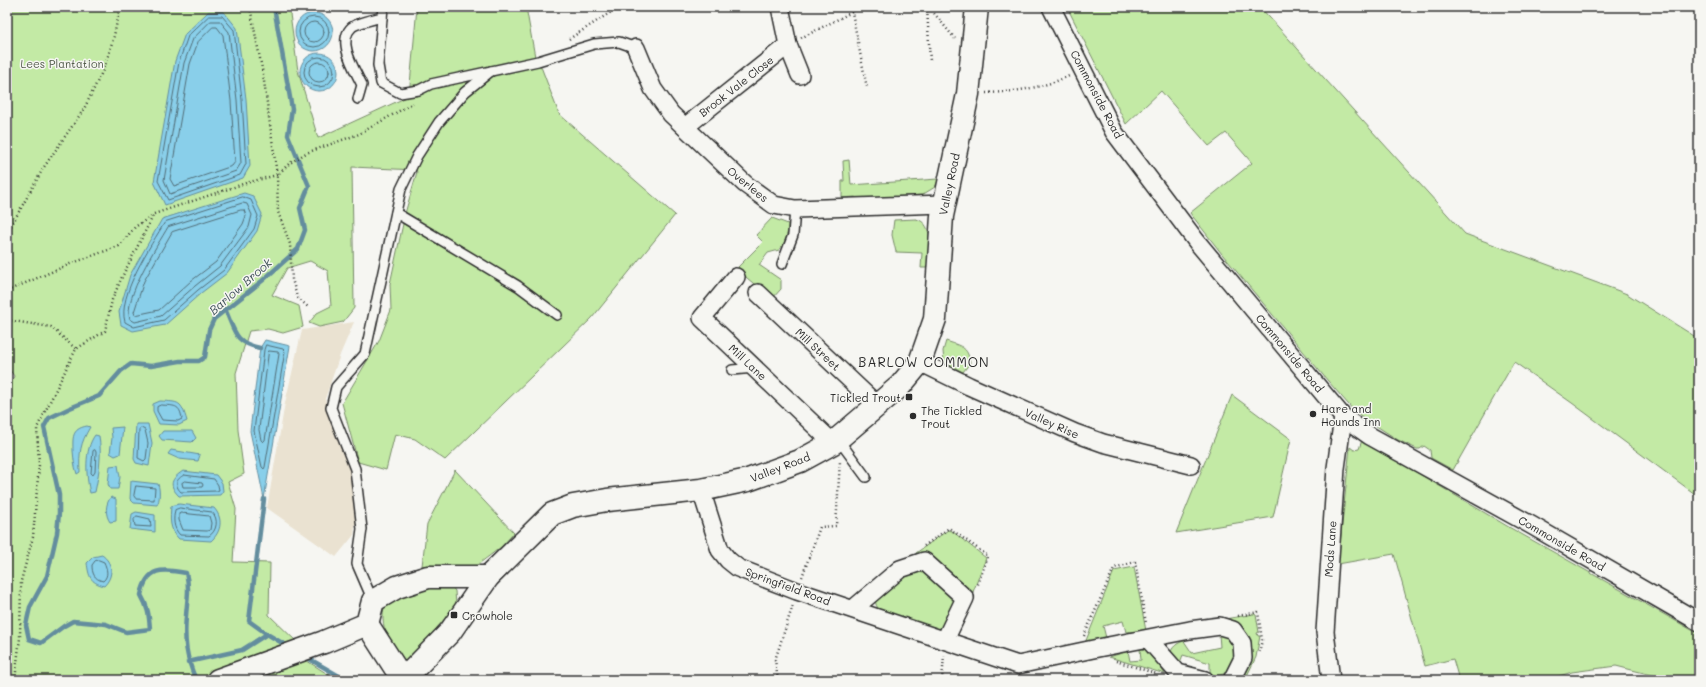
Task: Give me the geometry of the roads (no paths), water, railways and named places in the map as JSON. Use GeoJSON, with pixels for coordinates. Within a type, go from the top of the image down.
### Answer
{"type":"FeatureCollection","features":[{"type":"Feature","properties":{"kind":"main road","name":"Valley Road"},"geometry":{"type":"LineString","coordinates":[[403,680],[450,632],[488,577],[552,514],[573,506],[607,500],[702,490],[748,480],[800,461],[836,441],[900,386],[920,362],[935,319],[944,204],[968,94],[977,7]]}},
{"type":"Feature","properties":{"kind":"main road"},"geometry":{"type":"LineString","coordinates":[[403,680],[367,624],[374,601],[397,587],[428,577],[488,577]]}},
{"type":"Feature","properties":{"kind":"main road"},"geometry":{"type":"LineString","coordinates":[[218,680],[367,624]]}},
{"type":"Feature","properties":{"kind":"street"},"geometry":{"type":"LineString","coordinates":[[780,7],[788,45],[800,75]]}},
{"type":"Feature","properties":{"kind":"street","name":"Commonside Road"},"geometry":{"type":"LineString","coordinates":[[1050,7],[1084,70],[1114,132],[1197,242],[1343,417],[1370,436],[1531,525],[1699,622]]}},
{"type":"Feature","properties":{"kind":"street","name":"Brook Vale Close"},"geometry":{"type":"LineString","coordinates":[[685,127],[788,45]]}},
{"type":"Feature","properties":{"kind":"street","name":"Overlees"},"geometry":{"type":"LineString","coordinates":[[636,48],[653,89],[671,114],[745,184],[774,205],[795,209],[944,204]]}},
{"type":"Feature","properties":{"kind":"street","name":"Mill Lane"},"geometry":{"type":"LineString","coordinates":[[736,277],[702,318],[836,441]]}},
{"type":"Feature","properties":{"kind":"street","name":"Mill Street"},"geometry":{"type":"LineString","coordinates":[[758,293],[878,406]]}},
{"type":"Feature","properties":{"kind":"street","name":"Valley Rise"},"geometry":{"type":"LineString","coordinates":[[920,362],[969,386],[1075,433],[1103,443],[1180,464],[1191,465]]}},
{"type":"Feature","properties":{"kind":"street","name":"Mods Lane"},"geometry":{"type":"LineString","coordinates":[[1331,680],[1325,632],[1336,468],[1343,417]]}},
{"type":"Feature","properties":{"kind":"street","name":"Springfield Road"},"geometry":{"type":"LineString","coordinates":[[702,490],[720,550],[728,560],[738,568],[797,591],[1018,665],[1076,652],[1216,626],[1233,630],[1242,643],[1243,658],[1232,680]]}},
{"type":"Feature","properties":{"kind":"street"},"geometry":{"type":"LineString","coordinates":[[853,609],[900,568],[924,561],[965,598],[945,640]]}},
{"type":"Feature","properties":{"kind":"street"},"geometry":{"type":"LineString","coordinates":[[1148,638],[1178,673],[1205,680]]}},
{"type":"Feature","properties":{"kind":"lane"},"geometry":{"type":"LineString","coordinates":[[383,7],[378,66],[381,83],[400,94],[418,90],[431,84],[538,61],[594,44],[619,42],[636,48]]}},
{"type":"Feature","properties":{"kind":"lane"},"geometry":{"type":"LineString","coordinates":[[358,100],[362,85],[346,50],[347,34],[352,26],[382,17]]}},
{"type":"Feature","properties":{"kind":"lane"},"geometry":{"type":"LineString","coordinates":[[374,601],[357,564],[362,529],[355,469],[331,408],[336,387],[365,354],[401,189],[417,156],[439,122],[465,92],[491,71]]}},
{"type":"Feature","properties":{"kind":"lane"},"geometry":{"type":"LineString","coordinates":[[782,264],[793,235],[795,209]]}},
{"type":"Feature","properties":{"kind":"lane"},"geometry":{"type":"LineString","coordinates":[[396,213],[518,286],[557,315]]}},
{"type":"Feature","properties":{"kind":"lane"},"geometry":{"type":"LineString","coordinates":[[732,370],[755,368]]}},
{"type":"Feature","properties":{"kind":"lane"},"geometry":{"type":"LineString","coordinates":[[836,441],[866,477]]}},
{"type":"Feature","properties":{"kind":"water"},"geometry":{"type":"Polygon","coordinates":[[[208,12],[224,12],[237,28],[246,99],[250,166],[243,178],[165,205],[154,182],[175,61],[185,34],[208,12]]]}},
{"type":"Feature","properties":{"kind":"water"},"geometry":{"type":"Polygon","coordinates":[[[310,13],[318,13],[328,18],[332,25],[332,39],[328,46],[318,51],[310,51],[300,46],[298,43],[295,36],[295,28],[300,18],[303,16],[310,13]]]}},
{"type":"Feature","properties":{"kind":"water"},"geometry":{"type":"Polygon","coordinates":[[[315,53],[323,53],[333,58],[337,65],[337,79],[333,86],[323,91],[315,91],[305,86],[303,83],[300,76],[300,68],[305,58],[308,56],[315,53]]]}},
{"type":"Feature","properties":{"kind":"water"},"geometry":{"type":"Polygon","coordinates":[[[244,193],[253,196],[262,214],[257,231],[227,273],[201,293],[165,325],[133,331],[121,325],[119,312],[130,275],[162,219],[244,193]]]}},
{"type":"Feature","properties":{"kind":"water"},"geometry":{"type":"Polygon","coordinates":[[[265,340],[290,346],[264,499],[250,431],[260,348],[265,340]]]}},
{"type":"Feature","properties":{"kind":"water"},"geometry":{"type":"Polygon","coordinates":[[[160,401],[176,402],[179,404],[187,421],[179,425],[159,424],[153,411],[153,404],[160,401]]]}},
{"type":"Feature","properties":{"kind":"water"},"geometry":{"type":"Polygon","coordinates":[[[136,424],[148,424],[152,443],[149,466],[136,463],[134,459],[136,424]]]}},
{"type":"Feature","properties":{"kind":"water"},"geometry":{"type":"Polygon","coordinates":[[[87,426],[90,427],[82,444],[80,454],[80,472],[77,474],[73,451],[73,438],[78,429],[87,426]]]}},
{"type":"Feature","properties":{"kind":"water"},"geometry":{"type":"Polygon","coordinates":[[[123,427],[120,454],[115,456],[110,453],[112,438],[111,428],[123,427]]]}},
{"type":"Feature","properties":{"kind":"water"},"geometry":{"type":"Polygon","coordinates":[[[163,431],[192,431],[196,438],[192,442],[162,440],[159,436],[163,431]]]}},
{"type":"Feature","properties":{"kind":"water"},"geometry":{"type":"Polygon","coordinates":[[[95,435],[99,436],[100,464],[95,492],[90,493],[87,463],[91,441],[95,435]]]}},
{"type":"Feature","properties":{"kind":"water"},"geometry":{"type":"Polygon","coordinates":[[[171,450],[200,455],[198,461],[179,459],[168,454],[171,450]]]}},
{"type":"Feature","properties":{"kind":"water"},"geometry":{"type":"Polygon","coordinates":[[[118,465],[120,477],[118,489],[110,489],[108,484],[110,466],[118,465]]]}},
{"type":"Feature","properties":{"kind":"water"},"geometry":{"type":"Polygon","coordinates":[[[183,471],[216,475],[222,483],[223,491],[220,495],[179,496],[173,489],[172,482],[183,471]]]}},
{"type":"Feature","properties":{"kind":"water"},"geometry":{"type":"Polygon","coordinates":[[[131,481],[158,484],[159,500],[157,505],[134,503],[130,499],[131,481]]]}},
{"type":"Feature","properties":{"kind":"water"},"geometry":{"type":"Polygon","coordinates":[[[111,497],[116,499],[116,521],[110,522],[106,510],[111,497]]]}},
{"type":"Feature","properties":{"kind":"water"},"geometry":{"type":"Polygon","coordinates":[[[179,504],[214,508],[219,516],[220,524],[215,537],[211,541],[179,539],[173,532],[170,516],[171,506],[179,504]]]}},
{"type":"Feature","properties":{"kind":"water"},"geometry":{"type":"Polygon","coordinates":[[[136,512],[155,515],[155,532],[130,529],[132,514],[136,512]]]}},
{"type":"Feature","properties":{"kind":"water"},"geometry":{"type":"Polygon","coordinates":[[[102,555],[106,558],[111,570],[111,574],[104,586],[93,581],[87,563],[93,557],[102,555]]]}},
{"type":"Feature","properties":{"kind":"waterway","name":"Barlow Brook"},"geometry":{"type":"LineString","coordinates":[[196,680],[190,664],[186,641],[185,625],[188,589],[186,573],[163,570],[152,574],[147,579],[141,595],[148,611],[150,629],[126,632],[106,624],[73,621],[41,643],[29,639],[26,625],[30,607],[47,576],[57,533],[59,513],[59,495],[44,427],[49,418],[99,396],[121,371],[131,364],[151,366],[180,361],[199,361],[205,357],[209,330],[214,319],[262,281],[298,249],[305,230],[300,208],[309,186],[288,135],[292,109],[274,7]]}},
{"type":"Feature","properties":{"kind":"waterway"},"geometry":{"type":"LineString","coordinates":[[225,309],[236,335],[245,343],[260,348]]}},
{"type":"Feature","properties":{"kind":"waterway"},"geometry":{"type":"LineString","coordinates":[[264,499],[249,621],[267,634]]}},
{"type":"Feature","properties":{"kind":"waterway"},"geometry":{"type":"LineString","coordinates":[[188,662],[242,650],[267,634],[289,647]]}},
{"type":"Feature","properties":{"kind":"waterway"},"geometry":{"type":"LineString","coordinates":[[306,657],[346,680]]}},
{"type":"Feature","properties":{"kind":"place","name":"Tickled Trout"},"geometry":{"type":"Point","coordinates":[909,397]}},
{"type":"Feature","properties":{"kind":"place","name":"Hare and Hounds Inn"},"geometry":{"type":"Point","coordinates":[1313,414]}},
{"type":"Feature","properties":{"kind":"place","name":"The Tickled Trout"},"geometry":{"type":"Point","coordinates":[913,416]}},
{"type":"Feature","properties":{"kind":"place","name":"Crowhole"},"geometry":{"type":"Point","coordinates":[454,615]}},
{"type":"Feature","properties":{"kind":"district","name":"BARLOW COMMON"},"geometry":{"type":"Point","coordinates":[924,361]}},
{"type":"Feature","properties":{"kind":"park label","name":"Lees Plantation"},"geometry":{"type":"Point","coordinates":[62,63]}}]}
